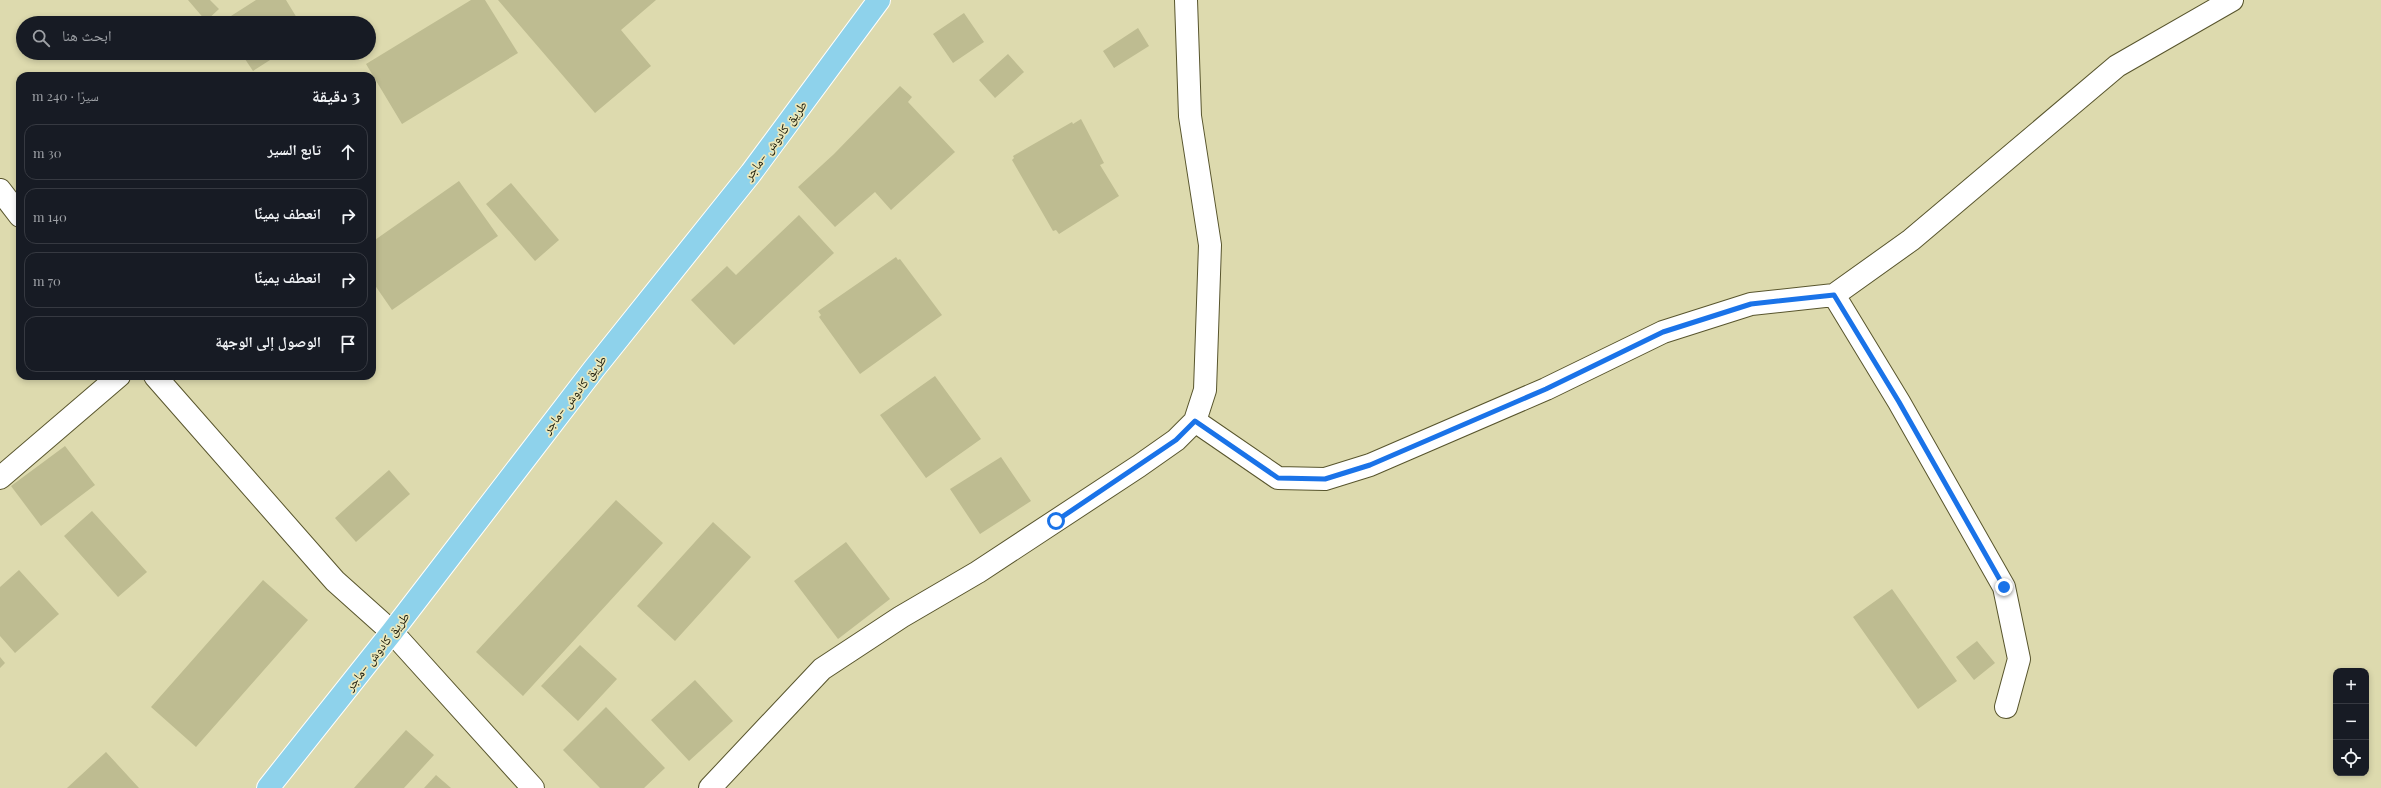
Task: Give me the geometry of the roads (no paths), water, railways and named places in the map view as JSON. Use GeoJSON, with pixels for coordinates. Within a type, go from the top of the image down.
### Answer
{"type":"FeatureCollection","features":[{"type":"Feature","properties":{"kind":"highway","name":"طريق كادوش -ماجر"},"geometry":{"type":"LineString","coordinates":[[268,788],[392,632],[594,369],[751,173],[879,0]]}},
{"type":"Feature","properties":{"kind":"street"},"geometry":{"type":"LineString","coordinates":[[710,788],[822,670],[901,617],[978,572],[1139,466],[1176,440],[1195,421],[1205,390],[1210,245],[1190,116],[1186,0]]}},
{"type":"Feature","properties":{"kind":"street"},"geometry":{"type":"LineString","coordinates":[[1195,421],[1278,478],[1325,479],[1370,465],[1546,389],[1663,332],[1751,304],[1834,295],[1911,240],[2117,66],[2232,0]]}},
{"type":"Feature","properties":{"kind":"street"},"geometry":{"type":"LineString","coordinates":[[0,190],[16,211]]}},
{"type":"Feature","properties":{"kind":"street"},"geometry":{"type":"LineString","coordinates":[[1834,295],[1899,402],[2004,587],[2019,659],[2006,708]]}},
{"type":"Feature","properties":{"kind":"street"},"geometry":{"type":"LineString","coordinates":[[0,478],[114,380]]}},
{"type":"Feature","properties":{"kind":"street"},"geometry":{"type":"LineString","coordinates":[[158,380],[335,582],[392,632],[533,788]]}}]}
